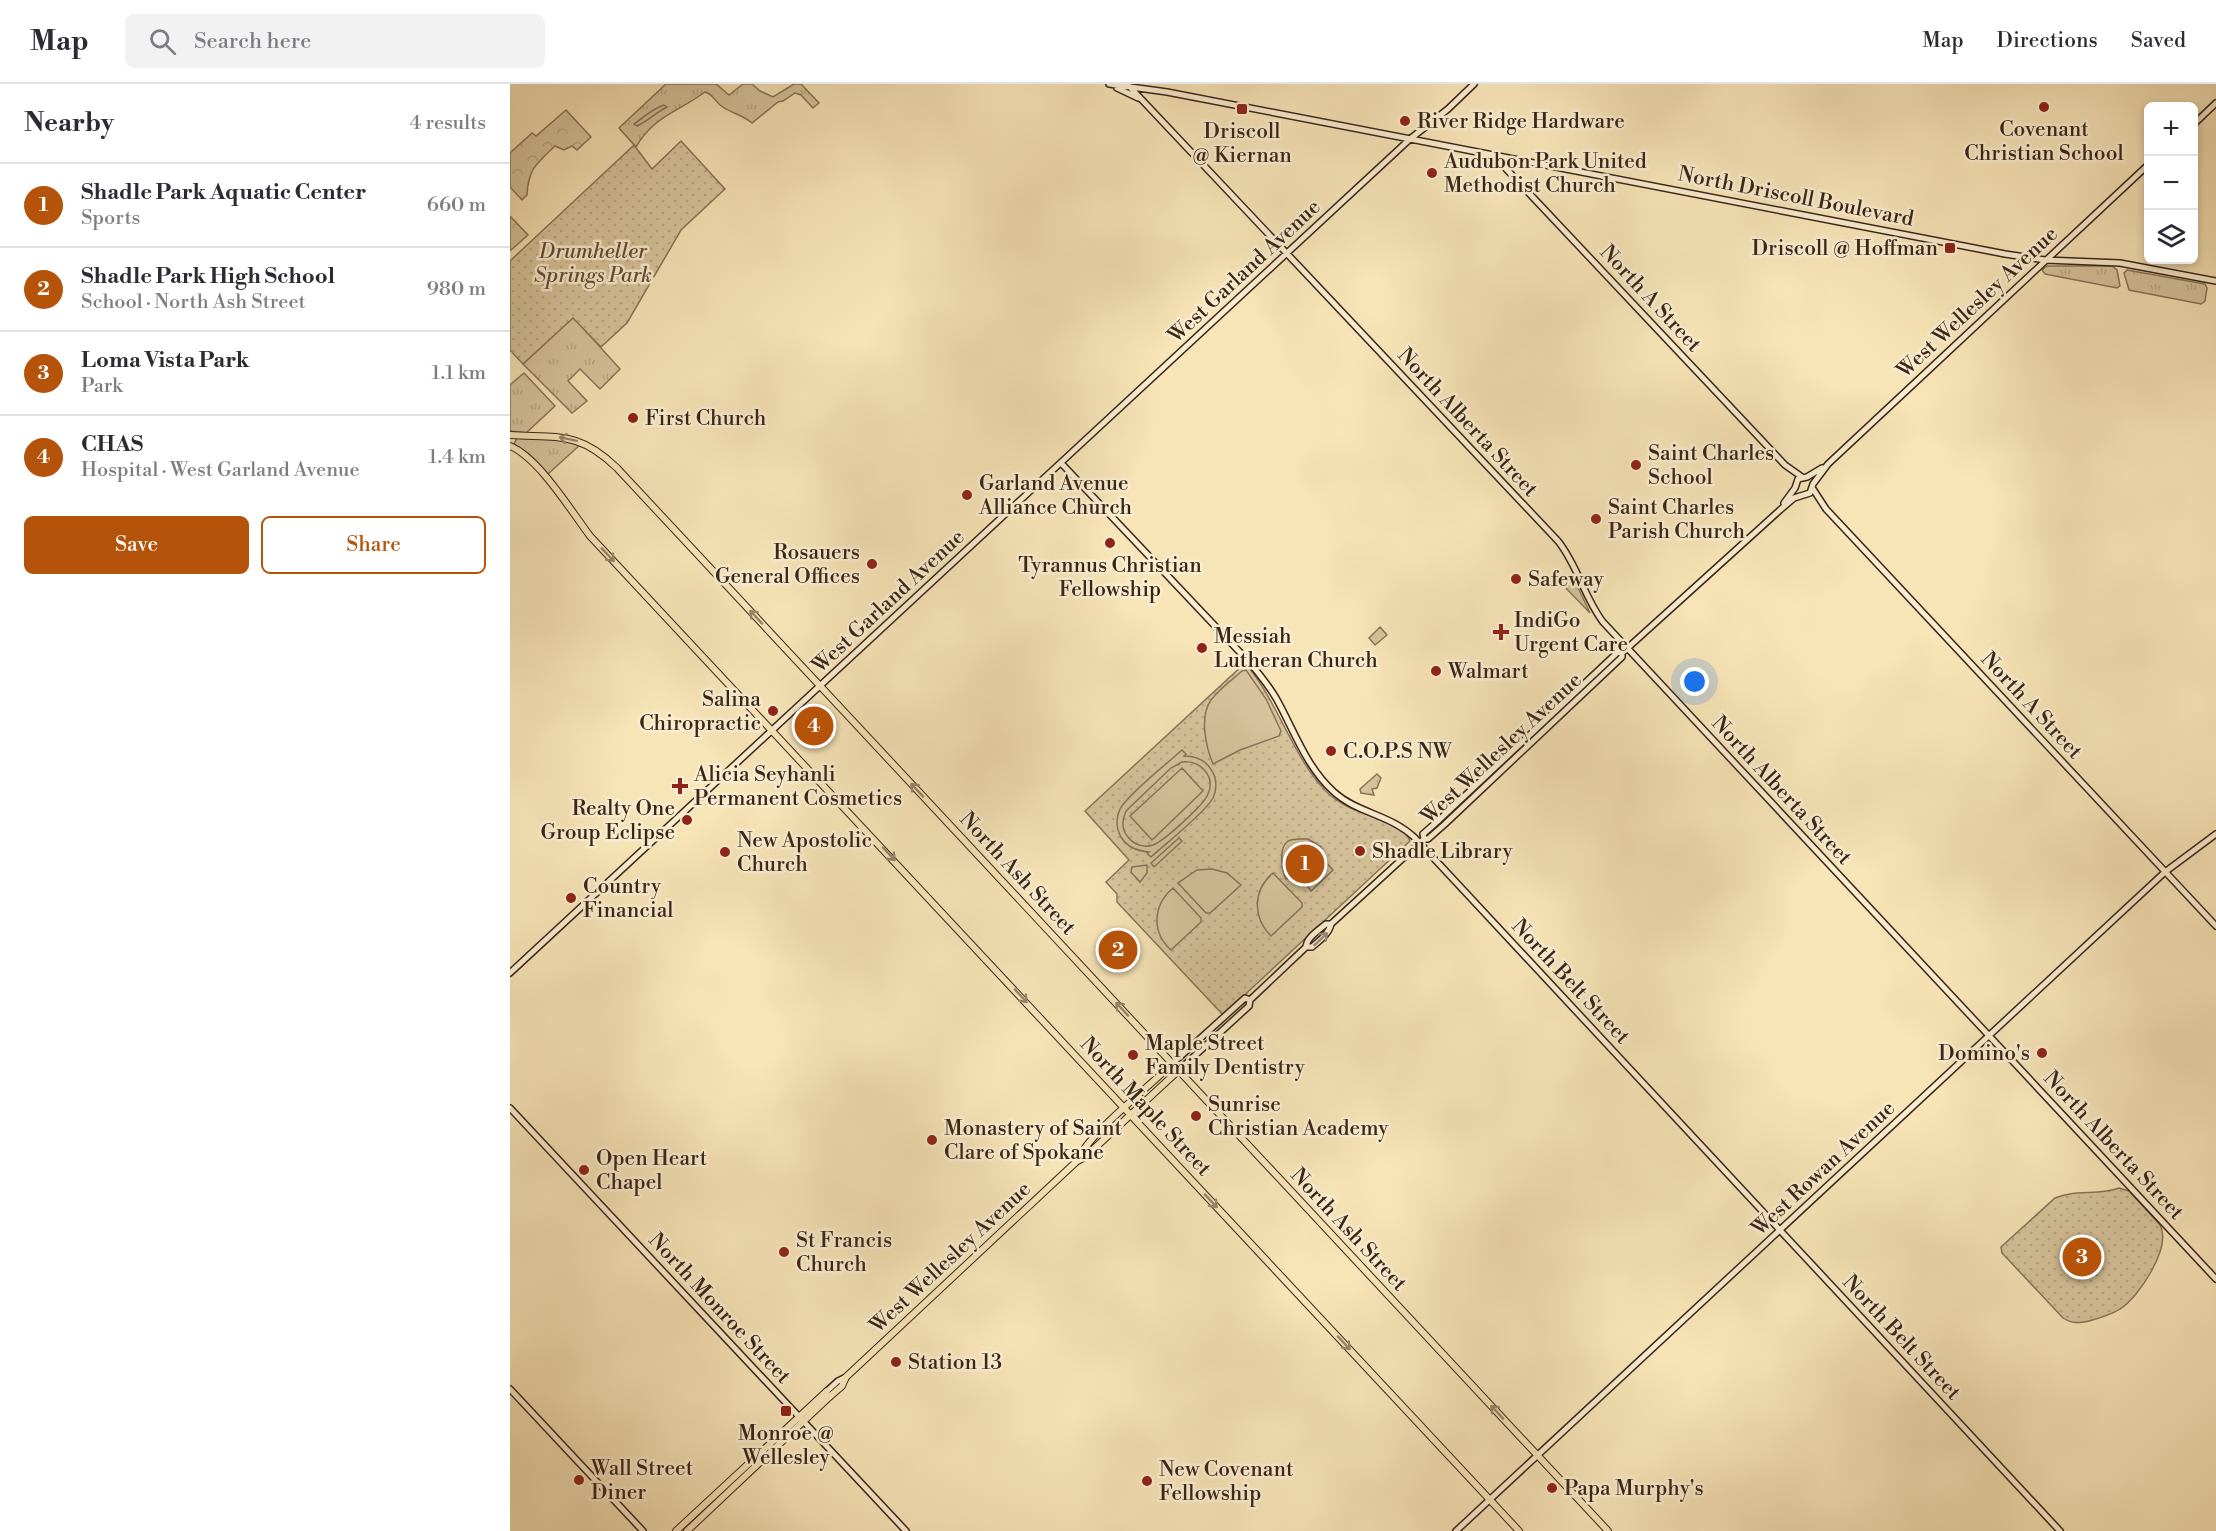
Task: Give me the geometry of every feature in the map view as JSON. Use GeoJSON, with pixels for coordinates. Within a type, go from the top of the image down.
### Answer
{"type":"FeatureCollection","features":[{"type":"Feature","properties":{"kind":"main road","name":"North Driscoll Boulevard"},"geometry":{"type":"LineString","coordinates":[[1108,84],[1159,91],[2045,260],[2120,263],[2216,281]]}},
{"type":"Feature","properties":{"kind":"main road","name":"North Alberta Street"},"geometry":{"type":"LineString","coordinates":[[1108,84],[1143,102]]}},
{"type":"Feature","properties":{"kind":"main road","name":"North Driscoll Boulevard"},"geometry":{"type":"LineString","coordinates":[[1136,84],[1159,91]]}},
{"type":"Feature","properties":{"kind":"main road","name":"West Garland Avenue"},"geometry":{"type":"LineString","coordinates":[[510,973],[1410,139],[1448,109],[1474,84]]}},
{"type":"Feature","properties":{"kind":"main road","name":"North Alberta Street"},"geometry":{"type":"LineString","coordinates":[[1128,86],[1558,541],[1570,558],[1596,612],[1628,648],[2216,1279]]}},
{"type":"Feature","properties":{"kind":"main road"},"geometry":{"type":"LineString","coordinates":[[2198,119],[2216,103]]}},
{"type":"Feature","properties":{"kind":"main road","name":"North A Street"},"geometry":{"type":"LineString","coordinates":[[1493,155],[1785,465],[1805,477]]}},
{"type":"Feature","properties":{"kind":"main road","name":"West Wellesley Avenue"},"geometry":{"type":"LineString","coordinates":[[1813,486],[1828,464],[2144,169]]}},
{"type":"Feature","properties":{"kind":"main road","name":"North Ash Street"},"geometry":{"type":"LineString","coordinates":[[510,435],[555,436],[574,439],[603,454],[1608,1531]]}},
{"type":"Feature","properties":{"kind":"main road","name":"North Maple Street"},"geometry":{"type":"LineString","coordinates":[[510,446],[519,450],[548,479],[590,536],[1519,1531]]}},
{"type":"Feature","properties":{"kind":"main road","name":"North Belt Street"},"geometry":{"type":"LineString","coordinates":[[1061,463],[1251,664],[1277,700],[1309,763],[1333,792],[1344,800],[1396,823],[1422,841],[2060,1531]]}},
{"type":"Feature","properties":{"kind":"main road","name":"West Wellesley Avenue"},"geometry":{"type":"LineString","coordinates":[[1805,477],[1828,464]]}},
{"type":"Feature","properties":{"kind":"main road","name":"North A Street"},"geometry":{"type":"LineString","coordinates":[[1785,465],[1795,485]]}},
{"type":"Feature","properties":{"kind":"main road"},"geometry":{"type":"LineString","coordinates":[[1805,477],[1813,486],[1804,495],[1797,492],[1795,485],[1798,479],[1805,477]]}},
{"type":"Feature","properties":{"kind":"main road","name":"West Wellesley Avenue"},"geometry":{"type":"LineString","coordinates":[[1780,510],[1795,485]]}},
{"type":"Feature","properties":{"kind":"main road","name":"North A Street"},"geometry":{"type":"LineString","coordinates":[[1813,486],[1824,506],[2216,926]]}},
{"type":"Feature","properties":{"kind":"main road","name":"North A Street"},"geometry":{"type":"LineString","coordinates":[[1804,495],[1824,506]]}},
{"type":"Feature","properties":{"kind":"main road","name":"West Wellesley Avenue"},"geometry":{"type":"LineString","coordinates":[[1076,1162],[1080,1153],[1173,1063],[1306,947],[1307,942],[1326,924],[1331,924],[1422,841],[1428,839],[1622,657],[1622,653],[1780,510],[1804,495]]}},
{"type":"Feature","properties":{"kind":"main road","name":"West Wellesley Avenue"},"geometry":{"type":"LineString","coordinates":[[1422,841],[1424,834],[1618,652],[1622,653]]}},
{"type":"Feature","properties":{"kind":"main road"},"geometry":{"type":"LineString","coordinates":[[1535,740],[1546,720],[1563,713]]}},
{"type":"Feature","properties":{"kind":"main road","name":"West Rowan Avenue"},"geometry":{"type":"LineString","coordinates":[[1456,1531],[2165,872],[2216,834]]}},
{"type":"Feature","properties":{"kind":"main road","name":"West Wellesley Avenue"},"geometry":{"type":"LineString","coordinates":[[676,1531],[798,1416],[838,1381],[846,1377],[1076,1162],[1085,1157],[1228,1026],[1249,1006],[1247,999]]}},
{"type":"Feature","properties":{"kind":"main road","name":"North Monroe Street"},"geometry":{"type":"LineString","coordinates":[[510,1108],[906,1531]]}},
{"type":"Feature","properties":{"kind":"main road","name":"West Wellesley Avenue"},"geometry":{"type":"LineString","coordinates":[[687,1531],[842,1386],[846,1377]]}},
{"type":"Feature","properties":{"kind":"main road"},"geometry":{"type":"LineString","coordinates":[[510,1389],[643,1531]]}},
{"type":"Feature","properties":{"kind":"green space"},"geometry":{"type":"Polygon","coordinates":[[[666,84],[716,84],[729,95],[743,84],[752,84],[773,97],[794,84],[801,84],[819,103],[813,108],[801,95],[795,93],[778,102],[752,123],[724,108],[705,92],[659,121],[636,147],[619,128],[666,84]]]}},
{"type":"Feature","properties":{"kind":"green space"},"geometry":{"type":"Polygon","coordinates":[[[664,105],[667,107],[645,122],[637,126],[634,124],[652,111],[664,105]]]}},
{"type":"Feature","properties":{"kind":"green space"},"geometry":{"type":"Polygon","coordinates":[[[566,110],[591,137],[577,150],[572,146],[564,150],[555,146],[535,167],[529,179],[527,195],[522,200],[510,187],[510,153],[532,133],[536,136],[566,110]]]}},
{"type":"Feature","properties":{"kind":"green space","name":"Drumheller Springs Park"},"geometry":{"type":"Polygon","coordinates":[[[681,141],[725,189],[681,230],[627,323],[601,347],[573,318],[523,364],[510,350],[510,261],[634,145],[652,169],[681,141]]]}},
{"type":"Feature","properties":{"kind":"green space"},"geometry":{"type":"Polygon","coordinates":[[[510,216],[528,235],[511,250],[510,250],[510,216]]]}},
{"type":"Feature","properties":{"kind":"green space"},"geometry":{"type":"Polygon","coordinates":[[[2047,266],[2112,266],[2117,270],[2120,286],[2117,288],[2045,274],[2042,270],[2047,266]]]}},
{"type":"Feature","properties":{"kind":"green space"},"geometry":{"type":"Polygon","coordinates":[[[2127,270],[2205,284],[2207,288],[2205,301],[2201,304],[2129,290],[2124,273],[2127,270]]]}},
{"type":"Feature","properties":{"kind":"green space"},"geometry":{"type":"Polygon","coordinates":[[[573,317],[620,369],[600,389],[580,369],[568,381],[587,401],[572,413],[523,364],[573,317]]]}},
{"type":"Feature","properties":{"kind":"green space"},"geometry":{"type":"Polygon","coordinates":[[[524,373],[555,406],[526,433],[510,431],[510,385],[524,373]]]}},
{"type":"Feature","properties":{"kind":"green space"},"geometry":{"type":"Polygon","coordinates":[[[517,438],[555,438],[581,444],[548,474],[529,454],[514,444],[517,438]]]}},
{"type":"Feature","properties":{"kind":"green space"},"geometry":{"type":"Polygon","coordinates":[[[1566,577],[1573,577],[1590,613],[1559,581],[1566,577]]]}},
{"type":"Feature","properties":{"kind":"green space"},"geometry":{"type":"Polygon","coordinates":[[[1380,627],[1387,635],[1375,645],[1369,638],[1380,627]]]}},
{"type":"Feature","properties":{"kind":"green space"},"geometry":{"type":"Polygon","coordinates":[[[1243,665],[1249,668],[1260,683],[1298,752],[1319,784],[1346,806],[1401,829],[1410,841],[1223,1015],[1117,902],[1117,894],[1106,882],[1129,860],[1085,811],[1243,665]]]}},
{"type":"Feature","properties":{"kind":"green space"},"geometry":{"type":"Polygon","coordinates":[[[1246,670],[1266,699],[1281,731],[1279,736],[1240,750],[1213,764],[1205,732],[1207,707],[1222,688],[1246,670]]]}},
{"type":"Feature","properties":{"kind":"green space"},"geometry":{"type":"Polygon","coordinates":[[[1182,750],[1186,754],[1184,756],[1197,758],[1207,764],[1215,777],[1215,792],[1202,812],[1151,857],[1147,853],[1149,852],[1133,848],[1121,837],[1117,823],[1120,809],[1131,795],[1182,750]],[[1182,762],[1171,768],[1126,811],[1123,828],[1130,840],[1139,845],[1153,845],[1183,822],[1205,799],[1210,787],[1208,775],[1200,766],[1182,762]]]}},
{"type":"Feature","properties":{"kind":"green space"},"geometry":{"type":"Polygon","coordinates":[[[1182,768],[1203,791],[1152,840],[1130,816],[1182,768]]]}},
{"type":"Feature","properties":{"kind":"green space"},"geometry":{"type":"Polygon","coordinates":[[[1377,774],[1381,778],[1377,788],[1372,789],[1374,795],[1361,793],[1360,789],[1377,774]]]}},
{"type":"Feature","properties":{"kind":"green space"},"geometry":{"type":"Polygon","coordinates":[[[1179,838],[1182,841],[1154,867],[1151,863],[1179,838]]]}},
{"type":"Feature","properties":{"kind":"green space"},"geometry":{"type":"Polygon","coordinates":[[[1308,839],[1321,847],[1322,858],[1333,870],[1311,891],[1301,877],[1286,879],[1282,859],[1283,849],[1288,841],[1308,839]]]}},
{"type":"Feature","properties":{"kind":"green space"},"geometry":{"type":"Polygon","coordinates":[[[1147,865],[1147,873],[1140,882],[1131,872],[1132,867],[1147,865]]]}},
{"type":"Feature","properties":{"kind":"green space"},"geometry":{"type":"Polygon","coordinates":[[[1212,869],[1227,873],[1241,885],[1210,913],[1206,913],[1178,883],[1197,870],[1212,869]]]}},
{"type":"Feature","properties":{"kind":"green space"},"geometry":{"type":"Polygon","coordinates":[[[1273,873],[1302,903],[1302,907],[1271,936],[1260,921],[1257,904],[1262,887],[1273,873]]]}},
{"type":"Feature","properties":{"kind":"green space"},"geometry":{"type":"Polygon","coordinates":[[[1173,888],[1201,918],[1201,922],[1171,950],[1160,935],[1157,919],[1161,902],[1173,888]]]}},
{"type":"Feature","properties":{"kind":"green space"},"geometry":{"type":"Polygon","coordinates":[[[2119,1188],[2129,1191],[2160,1225],[2163,1234],[2158,1258],[2136,1294],[2120,1309],[2089,1321],[2079,1323],[2069,1321],[2063,1318],[2002,1253],[2001,1247],[2055,1198],[2119,1188]]]}},
{"type":"Feature","properties":{"kind":"shaded area"},"geometry":{"type":"Polygon","coordinates":[[[1298,847],[1304,853],[1308,850],[1311,854],[1306,859],[1313,862],[1312,869],[1303,872],[1300,870],[1302,855],[1293,863],[1287,857],[1298,847]]]}},
{"type":"Feature","properties":{"kind":"place","name":"Covenant Christian School"},"geometry":{"type":"Point","coordinates":[2044,107]}},
{"type":"Feature","properties":{"kind":"place","name":"Driscoll @ Kiernan"},"geometry":{"type":"Point","coordinates":[1242,109]}},
{"type":"Feature","properties":{"kind":"place","name":"River Ridge Hardware"},"geometry":{"type":"Point","coordinates":[1405,121]}},
{"type":"Feature","properties":{"kind":"place","name":"Audubon Park United Methodist Church"},"geometry":{"type":"Point","coordinates":[1432,173]}},
{"type":"Feature","properties":{"kind":"place","name":"Driscoll @ Hoffman"},"geometry":{"type":"Point","coordinates":[1950,248]}},
{"type":"Feature","properties":{"kind":"place","name":"First Church"},"geometry":{"type":"Point","coordinates":[633,418]}},
{"type":"Feature","properties":{"kind":"place","name":"Saint Charles School"},"geometry":{"type":"Point","coordinates":[1636,465]}},
{"type":"Feature","properties":{"kind":"place","name":"Garland Avenue Alliance Church"},"geometry":{"type":"Point","coordinates":[967,495]}},
{"type":"Feature","properties":{"kind":"place","name":"Saint Charles Parish Church"},"geometry":{"type":"Point","coordinates":[1596,519]}},
{"type":"Feature","properties":{"kind":"place","name":"Tyrannus Christian Fellowship"},"geometry":{"type":"Point","coordinates":[1110,543]}},
{"type":"Feature","properties":{"kind":"place","name":"Rosauers General Offices"},"geometry":{"type":"Point","coordinates":[872,564]}},
{"type":"Feature","properties":{"kind":"place","name":"Safeway"},"geometry":{"type":"Point","coordinates":[1516,579]}},
{"type":"Feature","properties":{"kind":"place","name":"IndiGo Urgent Care"},"geometry":{"type":"Point","coordinates":[1501,632]}},
{"type":"Feature","properties":{"kind":"place","name":"Messiah Lutheran Church"},"geometry":{"type":"Point","coordinates":[1202,648]}},
{"type":"Feature","properties":{"kind":"place","name":"Walmart"},"geometry":{"type":"Point","coordinates":[1436,671]}},
{"type":"Feature","properties":{"kind":"place","name":"Salina Chiropractic"},"geometry":{"type":"Point","coordinates":[773,711]}},
{"type":"Feature","properties":{"kind":"place","name":"CHAS"},"geometry":{"type":"Point","coordinates":[814,726]}},
{"type":"Feature","properties":{"kind":"place","name":"C.O.P.S NW"},"geometry":{"type":"Point","coordinates":[1331,751]}},
{"type":"Feature","properties":{"kind":"place","name":"Alicia Seyhanli Permanent Cosmetics"},"geometry":{"type":"Point","coordinates":[680,786]}},
{"type":"Feature","properties":{"kind":"place","name":"Realty One Group Eclipse"},"geometry":{"type":"Point","coordinates":[687,820]}},
{"type":"Feature","properties":{"kind":"place","name":"Shadle Library"},"geometry":{"type":"Point","coordinates":[1360,851]}},
{"type":"Feature","properties":{"kind":"place","name":"New Apostolic Church"},"geometry":{"type":"Point","coordinates":[725,852]}},
{"type":"Feature","properties":{"kind":"place","name":"Shadle Park Aquatic Center"},"geometry":{"type":"Point","coordinates":[1305,864]}},
{"type":"Feature","properties":{"kind":"place","name":"Country Financial"},"geometry":{"type":"Point","coordinates":[571,898]}},
{"type":"Feature","properties":{"kind":"place","name":"Shadle Park High School"},"geometry":{"type":"Point","coordinates":[1118,950]}},
{"type":"Feature","properties":{"kind":"place","name":"Domino's"},"geometry":{"type":"Point","coordinates":[2042,1053]}},
{"type":"Feature","properties":{"kind":"place","name":"Maple Street Family Dentistry"},"geometry":{"type":"Point","coordinates":[1133,1055]}},
{"type":"Feature","properties":{"kind":"place","name":"Sunrise Christian Academy"},"geometry":{"type":"Point","coordinates":[1196,1116]}},
{"type":"Feature","properties":{"kind":"place","name":"Monastery of Saint Clare of Spokane"},"geometry":{"type":"Point","coordinates":[932,1140]}},
{"type":"Feature","properties":{"kind":"place","name":"Open Heart Chapel"},"geometry":{"type":"Point","coordinates":[584,1170]}},
{"type":"Feature","properties":{"kind":"place","name":"St Francis Church"},"geometry":{"type":"Point","coordinates":[784,1252]}},
{"type":"Feature","properties":{"kind":"place","name":"Loma Vista Park"},"geometry":{"type":"Point","coordinates":[2082,1257]}},
{"type":"Feature","properties":{"kind":"place","name":"Station 13"},"geometry":{"type":"Point","coordinates":[896,1362]}},
{"type":"Feature","properties":{"kind":"place","name":"Monroe @ Wellesley"},"geometry":{"type":"Point","coordinates":[786,1411]}},
{"type":"Feature","properties":{"kind":"place","name":"Wall Street Diner"},"geometry":{"type":"Point","coordinates":[579,1480]}},
{"type":"Feature","properties":{"kind":"place","name":"New Covenant Fellowship"},"geometry":{"type":"Point","coordinates":[1147,1481]}},
{"type":"Feature","properties":{"kind":"place","name":"Papa Murphy's"},"geometry":{"type":"Point","coordinates":[1552,1488]}}]}
